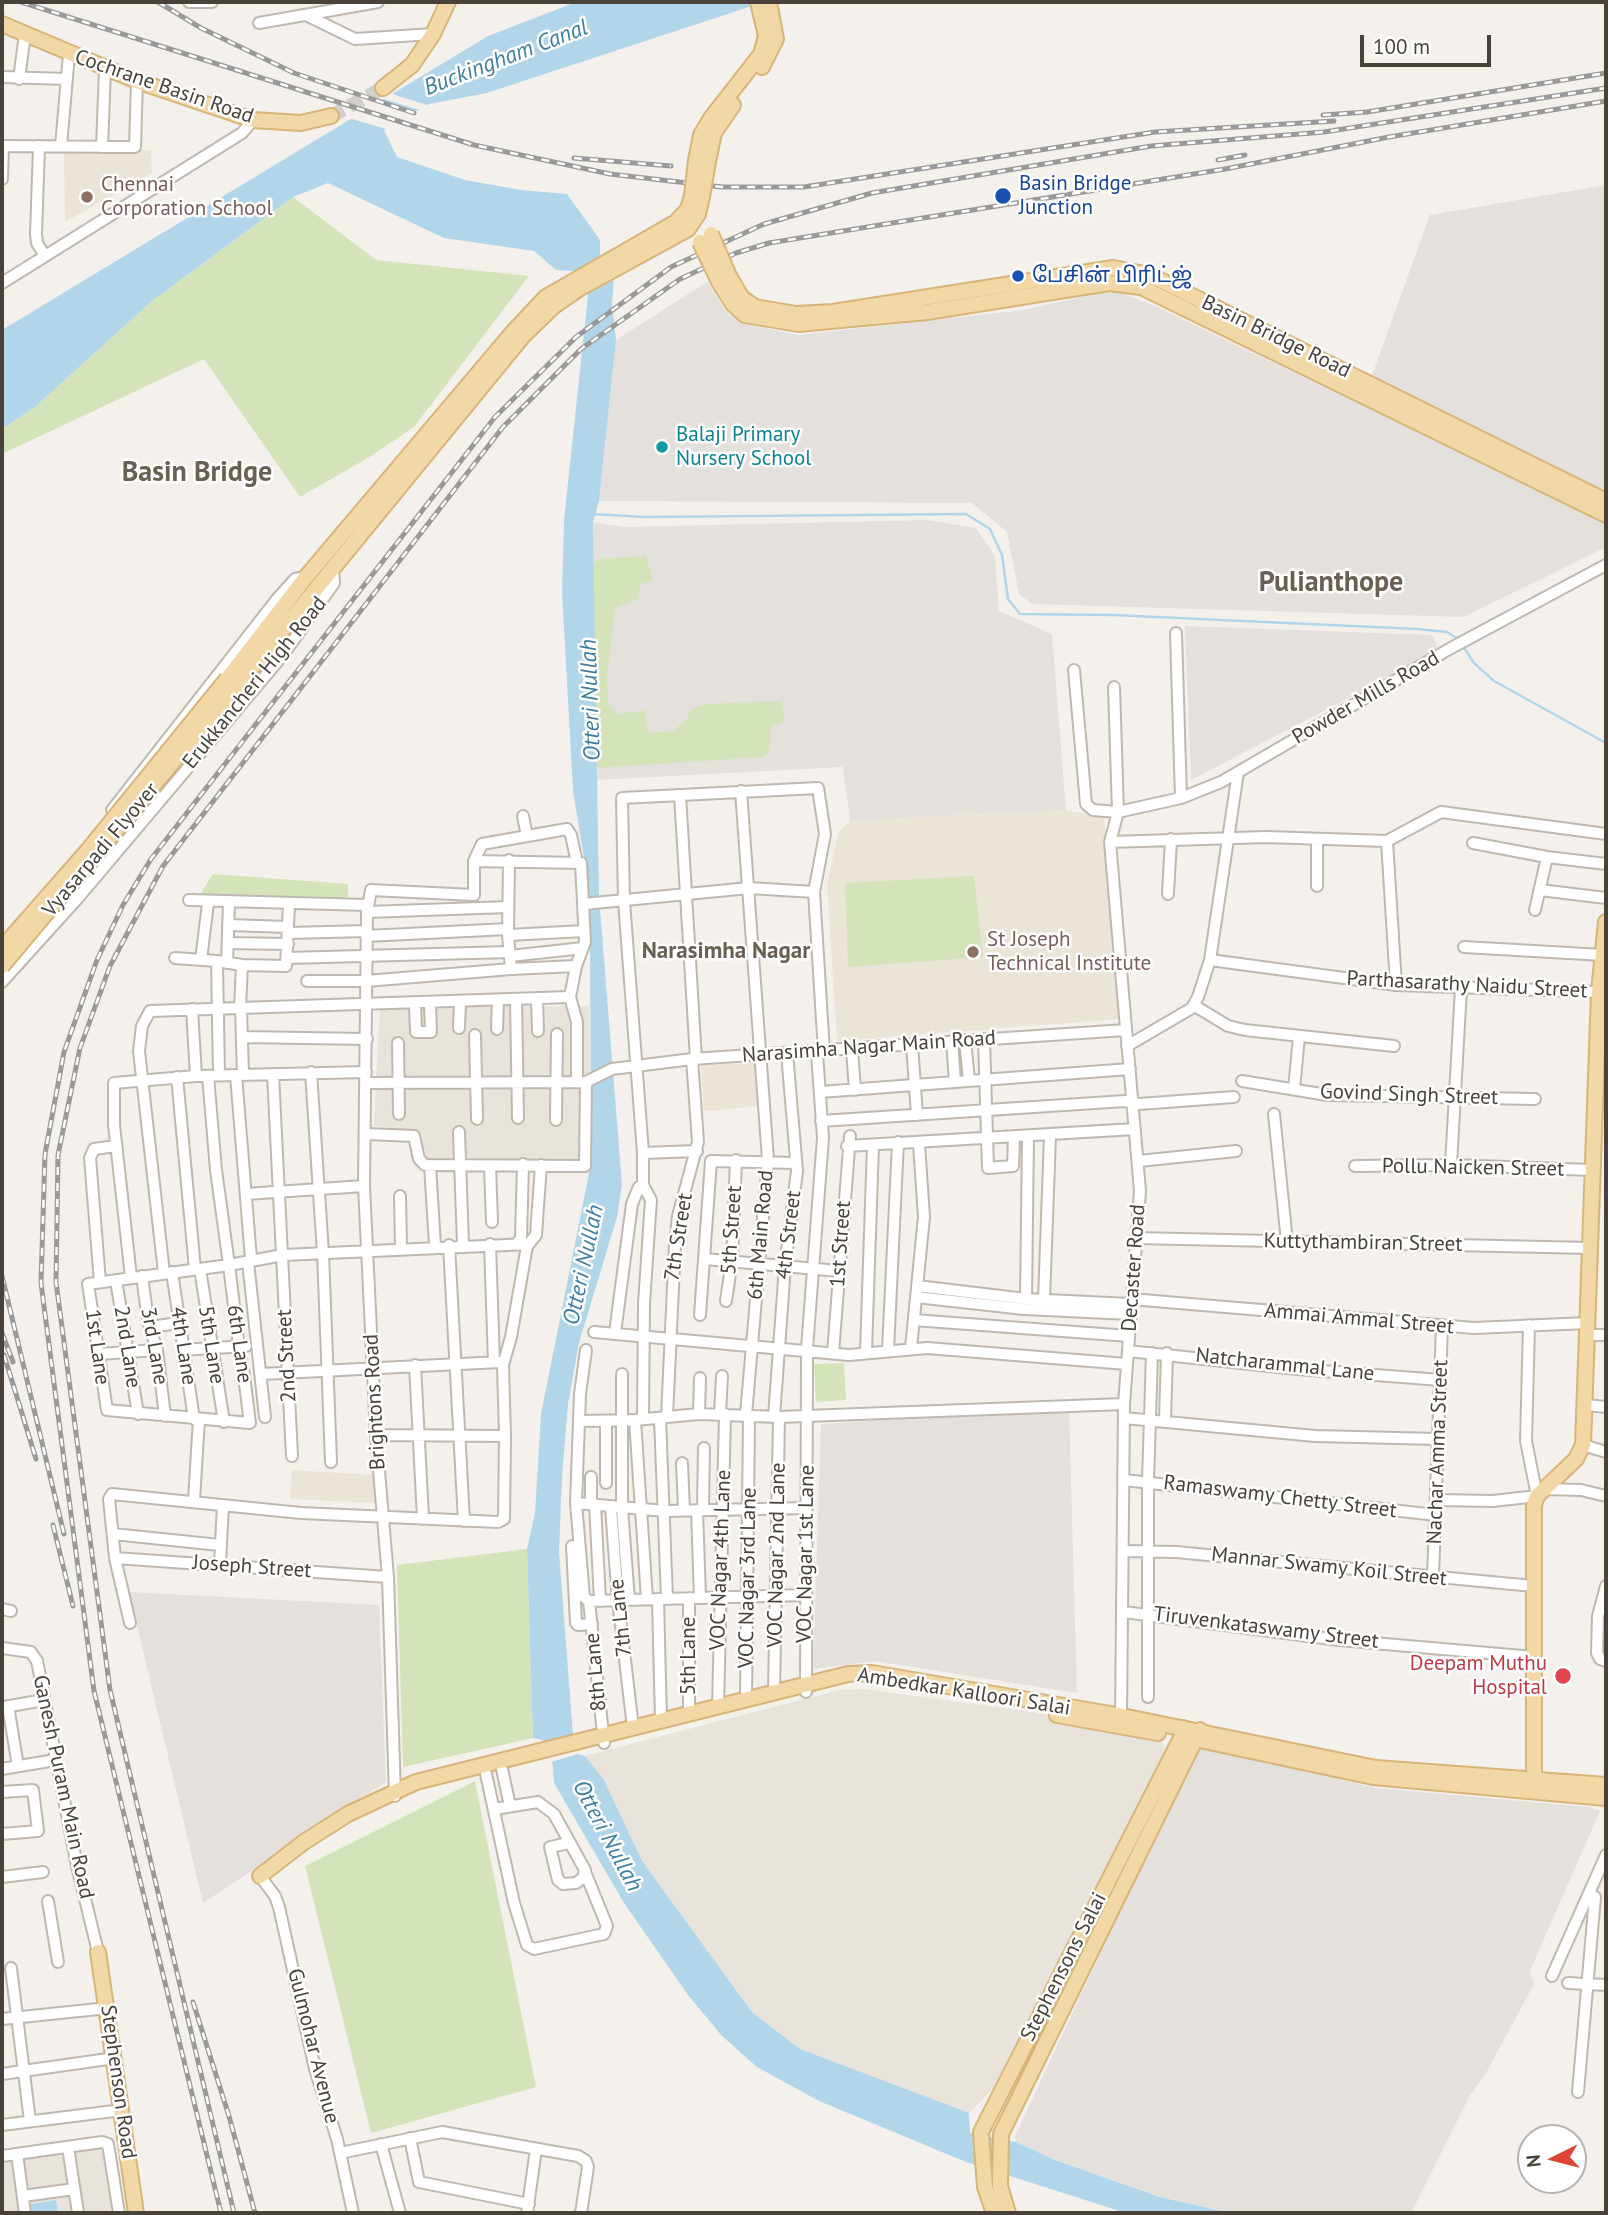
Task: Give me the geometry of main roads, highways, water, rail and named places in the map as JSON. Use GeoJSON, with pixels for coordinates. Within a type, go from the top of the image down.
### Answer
{"type":"FeatureCollection","features":[{"type":"Feature","properties":{"kind":"main road"},"geometry":{"type":"LineString","coordinates":[[383,88],[412,65],[433,34],[448,2]]}},
{"type":"Feature","properties":{"kind":"main road"},"geometry":{"type":"LineString","coordinates":[[758,2],[769,22]]}},
{"type":"Feature","properties":{"kind":"main road"},"geometry":{"type":"LineString","coordinates":[[612,264],[688,229],[698,199],[702,160],[701,135],[761,54],[769,22],[769,2]]}},
{"type":"Feature","properties":{"kind":"main road","name":"Cochrane Basin Road"},"geometry":{"type":"LineString","coordinates":[[2,24],[137,81],[253,120],[301,123],[331,116]]}},
{"type":"Feature","properties":{"kind":"main road"},"geometry":{"type":"LineString","coordinates":[[698,199],[706,238],[724,279]]}},
{"type":"Feature","properties":{"kind":"main road"},"geometry":{"type":"LineString","coordinates":[[577,284],[677,222],[698,199]]}},
{"type":"Feature","properties":{"kind":"main road"},"geometry":{"type":"LineString","coordinates":[[688,229],[706,238]]}},
{"type":"Feature","properties":{"kind":"main road","name":"Basin Bridge Road"},"geometry":{"type":"LineString","coordinates":[[724,279],[755,307],[796,314],[1114,268],[1150,275],[1606,501]]}},
{"type":"Feature","properties":{"kind":"main road","name":"Basin Bridge Road"},"geometry":{"type":"LineString","coordinates":[[724,279],[733,304],[745,315],[766,320],[834,323],[927,312],[1109,283],[1142,288],[1606,515]]}},
{"type":"Feature","properties":{"kind":"main road","name":"Erukkancheri High Road"},"geometry":{"type":"LineString","coordinates":[[332,570],[523,336],[577,284]]}},
{"type":"Feature","properties":{"kind":"main road","name":"Erukkancheri High Road"},"geometry":{"type":"LineString","coordinates":[[306,577],[513,332],[546,297],[577,284]]}},
{"type":"Feature","properties":{"kind":"main road","name":"Vyasarpadi Flyover"},"geometry":{"type":"LineString","coordinates":[[2,948],[332,570]]}},
{"type":"Feature","properties":{"kind":"main road","name":"Vyasarpadi Flyover"},"geometry":{"type":"LineString","coordinates":[[2,966],[231,683],[306,577]]}},
{"type":"Feature","properties":{"kind":"main road"},"geometry":{"type":"LineString","coordinates":[[1534,1786],[1533,1586],[1541,1493],[1576,1459],[1583,1446],[1592,1170],[1602,1054],[1603,1014],[1599,992],[1604,974],[1606,922]]}},
{"type":"Feature","properties":{"kind":"main road","name":"Ambedkar Kalloori Salai"},"geometry":{"type":"LineString","coordinates":[[603,1740],[634,1728],[774,1692],[846,1683],[871,1683],[1121,1721],[1376,1768],[1534,1786]]}},
{"type":"Feature","properties":{"kind":"main road","name":"Ambedkar Kalloori Salai"},"geometry":{"type":"LineString","coordinates":[[263,1879],[395,1794],[805,1688]]}},
{"type":"Feature","properties":{"kind":"main road","name":"Stephensons Salai"},"geometry":{"type":"LineString","coordinates":[[994,2213],[992,2187],[981,2132],[1190,1733]]}},
{"type":"Feature","properties":{"kind":"main road","name":"Stephensons Salai"},"geometry":{"type":"LineString","coordinates":[[1008,2213],[992,2187],[1001,2134],[1190,1733]]}},
{"type":"Feature","properties":{"kind":"main road","name":"Ambedkar Kalloori Salai"},"geometry":{"type":"LineString","coordinates":[[395,1794],[486,1774],[538,1756]]}},
{"type":"Feature","properties":{"kind":"main road"},"geometry":{"type":"LineString","coordinates":[[1534,1786],[1606,1785]]}},
{"type":"Feature","properties":{"kind":"main road"},"geometry":{"type":"LineString","coordinates":[[1534,1786],[1606,1798]]}},
{"type":"Feature","properties":{"kind":"main road","name":"Stephenson Road"},"geometry":{"type":"LineString","coordinates":[[99,1952],[136,2212]]}},
{"type":"Feature","properties":{"kind":"water"},"geometry":{"type":"Polygon","coordinates":[[[576,2],[764,2],[487,93],[429,104],[384,130],[397,157],[465,180],[521,190],[567,194],[600,240],[600,257],[614,278],[612,303],[616,340],[599,501],[593,522],[599,896],[622,1185],[617,1217],[579,1343],[568,1404],[562,1477],[559,1552],[573,1735],[578,1754],[585,1756],[604,1780],[642,1861],[752,2012],[800,2049],[969,2113],[970,2133],[1016,2142],[1055,2160],[1160,2197],[1230,2213],[1126,2213],[966,2162],[819,2101],[757,2067],[722,2036],[688,1995],[624,1903],[554,1783],[553,1766],[543,1740],[533,1738],[527,1549],[535,1513],[541,1414],[591,1163],[590,949],[585,865],[573,791],[562,592],[564,520],[588,295],[573,271],[556,270],[534,251],[444,238],[328,183],[293,197],[152,301],[35,407],[2,429],[2,330],[488,36],[576,2]]]}},
{"type":"Feature","properties":{"kind":"water"},"geometry":{"type":"Polygon","coordinates":[[[56,2200],[58,2213],[32,2213],[31,2204],[56,2200]]]}},
{"type":"Feature","properties":{"kind":"waterway"},"geometry":{"type":"LineString","coordinates":[[592,514],[645,517],[966,514],[990,529],[1002,555],[1008,599],[1020,614],[1113,615],[1417,629],[1447,632],[1460,640]]}},
{"type":"Feature","properties":{"kind":"waterway"},"geometry":{"type":"LineString","coordinates":[[1463,646],[1474,663],[1494,681],[1606,743]]}},
{"type":"Feature","properties":{"kind":"tunnel"},"geometry":{"type":"LineString","coordinates":[[331,116],[383,88]]}},
{"type":"Feature","properties":{"kind":"railway"},"geometry":{"type":"LineString","coordinates":[[21,2],[474,145],[610,174],[722,187],[804,187],[1155,132],[1334,121]]}},
{"type":"Feature","properties":{"kind":"railway"},"geometry":{"type":"LineString","coordinates":[[158,2],[201,28],[294,73],[414,113]]}},
{"type":"Feature","properties":{"kind":"railway"},"geometry":{"type":"LineString","coordinates":[[1323,115],[1367,112],[1606,73]]}},
{"type":"Feature","properties":{"kind":"railway"},"geometry":{"type":"LineString","coordinates":[[221,2213],[94,1691],[41,1283],[45,1154],[64,1052],[97,960],[123,905],[151,859],[495,417],[576,337],[671,267],[764,224],[872,193],[1151,146],[1324,132],[1606,88]]}},
{"type":"Feature","properties":{"kind":"railway"},"geometry":{"type":"LineString","coordinates":[[234,2213],[110,1690],[56,1282],[58,1155],[80,1048],[110,966],[163,866],[503,427],[581,349],[680,279],[736,253],[769,243],[1225,169],[1389,137],[1606,101]]}},
{"type":"Feature","properties":{"kind":"railway"},"geometry":{"type":"LineString","coordinates":[[1218,160],[1245,155]]}},
{"type":"Feature","properties":{"kind":"railway"},"geometry":{"type":"LineString","coordinates":[[574,158],[671,166]]}},
{"type":"Feature","properties":{"kind":"railway"},"geometry":{"type":"LineString","coordinates":[[2,1276],[64,1534]]}},
{"type":"Feature","properties":{"kind":"railway"},"geometry":{"type":"LineString","coordinates":[[2,1333],[13,1362]]}},
{"type":"Feature","properties":{"kind":"railway"},"geometry":{"type":"LineString","coordinates":[[4,1355],[36,1459]]}},
{"type":"Feature","properties":{"kind":"railway"},"geometry":{"type":"LineString","coordinates":[[53,1525],[73,1606]]}},
{"type":"Feature","properties":{"kind":"railway"},"geometry":{"type":"LineString","coordinates":[[193,2002],[229,2116],[255,2213]]}},
{"type":"Feature","properties":{"kind":"place","name":"Basin Bridge Junction"},"geometry":{"type":"Point","coordinates":[1003,196]}},
{"type":"Feature","properties":{"kind":"place","name":"Chennai Corporation School"},"geometry":{"type":"Point","coordinates":[87,197]}},
{"type":"Feature","properties":{"kind":"place","name":"பேசின் பிரிட்ஜ்"},"geometry":{"type":"Point","coordinates":[1018,276]}},
{"type":"Feature","properties":{"kind":"place","name":"Balaji Primary Nursery School"},"geometry":{"type":"Point","coordinates":[662,447]}},
{"type":"Feature","properties":{"kind":"place","name":"St Joseph Technical Institute"},"geometry":{"type":"Point","coordinates":[973,952]}},
{"type":"Feature","properties":{"kind":"place","name":"Deepam Muthu Hospital"},"geometry":{"type":"Point","coordinates":[1563,1676]}},
{"type":"Feature","properties":{"kind":"district","name":"Basin Bridge"},"geometry":{"type":"Point","coordinates":[197,473]}},
{"type":"Feature","properties":{"kind":"district","name":"Pulianthope"},"geometry":{"type":"Point","coordinates":[1331,583]}},
{"type":"Feature","properties":{"kind":"district","name":"Narasimha Nagar"},"geometry":{"type":"Point","coordinates":[726,951]}},
{"type":"Feature","properties":{"kind":"water label","name":"Buckingham Canal"},"geometry":{"type":"Point","coordinates":[506,58]}},
{"type":"Feature","properties":{"kind":"water label","name":"Otteri Nullah"},"geometry":{"type":"Point","coordinates":[591,700]}},
{"type":"Feature","properties":{"kind":"water label","name":"Otteri Nullah"},"geometry":{"type":"Point","coordinates":[584,1265]}},
{"type":"Feature","properties":{"kind":"water label","name":"Otteri Nullah"},"geometry":{"type":"Point","coordinates":[607,1836]}}]}
